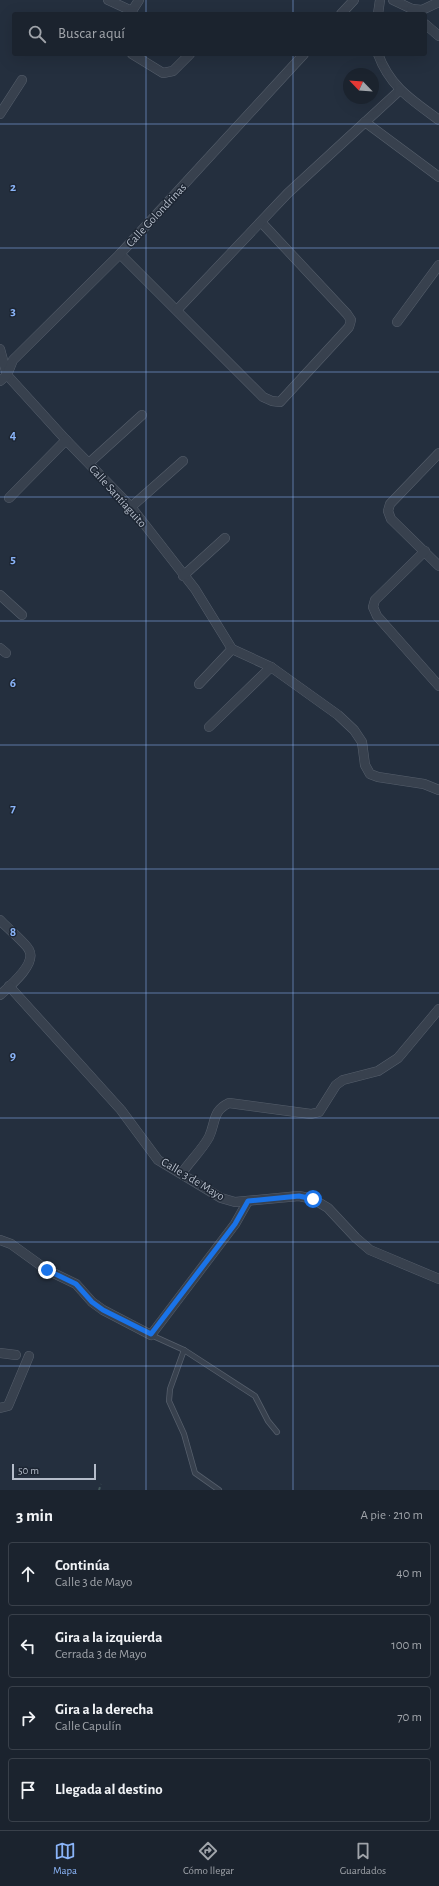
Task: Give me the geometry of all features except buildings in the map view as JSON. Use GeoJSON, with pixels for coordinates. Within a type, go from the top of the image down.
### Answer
{"type":"FeatureCollection","features":[{"type":"Feature","properties":{"kind":"street"},"geometry":{"type":"LineString","coordinates":[[108,0],[129,12]]}},
{"type":"Feature","properties":{"kind":"street"},"geometry":{"type":"LineString","coordinates":[[132,12],[139,0]]}},
{"type":"Feature","properties":{"kind":"street"},"geometry":{"type":"LineString","coordinates":[[343,12],[354,0]]}},
{"type":"Feature","properties":{"kind":"street"},"geometry":{"type":"LineString","coordinates":[[378,12],[380,0]]}},
{"type":"Feature","properties":{"kind":"street"},"geometry":{"type":"LineString","coordinates":[[393,0],[413,11],[422,10],[439,2]]}},
{"type":"Feature","properties":{"kind":"street"},"geometry":{"type":"LineString","coordinates":[[427,26],[439,36]]}},
{"type":"Feature","properties":{"kind":"street"},"geometry":{"type":"LineString","coordinates":[[135,56],[163,73],[173,70],[188,56]]}},
{"type":"Feature","properties":{"kind":"street","name":"Calle Golondrinas"},"geometry":{"type":"LineString","coordinates":[[4,378],[13,360],[120,254],[302,56]]}},
{"type":"Feature","properties":{"kind":"street"},"geometry":{"type":"LineString","coordinates":[[379,56],[384,69],[400,90],[439,120]]}},
{"type":"Feature","properties":{"kind":"street"},"geometry":{"type":"LineString","coordinates":[[0,114],[22,80]]}},
{"type":"Feature","properties":{"kind":"street"},"geometry":{"type":"LineString","coordinates":[[177,310],[288,193],[400,90]]}},
{"type":"Feature","properties":{"kind":"street"},"geometry":{"type":"LineString","coordinates":[[365,122],[439,177]]}},
{"type":"Feature","properties":{"kind":"street"},"geometry":{"type":"LineString","coordinates":[[120,254],[263,397],[272,401],[280,402],[349,327],[350,320],[347,314],[261,222]]}},
{"type":"Feature","properties":{"kind":"street"},"geometry":{"type":"LineString","coordinates":[[397,322],[439,265]]}},
{"type":"Feature","properties":{"kind":"street","name":"Calle Santiaguito"},"geometry":{"type":"LineString","coordinates":[[0,349],[4,378],[131,507],[194,589],[232,649]]}},
{"type":"Feature","properties":{"kind":"street"},"geometry":{"type":"LineString","coordinates":[[89,463],[142,415]]}},
{"type":"Feature","properties":{"kind":"street"},"geometry":{"type":"LineString","coordinates":[[8,498],[66,440]]}},
{"type":"Feature","properties":{"kind":"street"},"geometry":{"type":"LineString","coordinates":[[439,453],[390,504],[388,510],[391,519],[439,566]]}},
{"type":"Feature","properties":{"kind":"street"},"geometry":{"type":"LineString","coordinates":[[131,507],[183,461]]}},
{"type":"Feature","properties":{"kind":"street"},"geometry":{"type":"LineString","coordinates":[[183,576],[225,538]]}},
{"type":"Feature","properties":{"kind":"street"},"geometry":{"type":"LineString","coordinates":[[425,551],[375,600],[373,608],[377,616],[439,686]]}},
{"type":"Feature","properties":{"kind":"street"},"geometry":{"type":"LineString","coordinates":[[0,595],[22,615]]}},
{"type":"Feature","properties":{"kind":"street"},"geometry":{"type":"LineString","coordinates":[[199,684],[232,649],[271,667],[319,700],[354,730],[362,742],[365,765],[370,774],[378,778],[424,784],[439,790]]}},
{"type":"Feature","properties":{"kind":"street"},"geometry":{"type":"LineString","coordinates":[[209,727],[271,667]]}},
{"type":"Feature","properties":{"kind":"street"},"geometry":{"type":"LineString","coordinates":[[0,920],[29,950],[31,960],[25,970],[0,995]]}},
{"type":"Feature","properties":{"kind":"street","name":"Calle 3 de Mayo"},"geometry":{"type":"LineString","coordinates":[[9,986],[121,1110],[158,1160],[182,1173],[221,1198],[235,1202],[299,1196],[313,1199],[328,1208],[356,1238],[370,1250],[439,1279]]}},
{"type":"Feature","properties":{"kind":"street"},"geometry":{"type":"LineString","coordinates":[[182,1173],[209,1137],[216,1114],[221,1107],[229,1103],[311,1114],[319,1112],[336,1085],[343,1080],[378,1071],[398,1058],[439,1009]]}},
{"type":"Feature","properties":{"kind":"street"},"geometry":{"type":"LineString","coordinates":[[0,1240],[11,1244],[47,1270],[76,1284],[92,1302],[103,1310],[151,1334],[235,1224],[248,1201]]}},
{"type":"Feature","properties":{"kind":"street"},"geometry":{"type":"LineString","coordinates":[[0,1353],[16,1355]]}},
{"type":"Feature","properties":{"kind":"street"},"geometry":{"type":"LineString","coordinates":[[0,1408],[8,1406],[30,1356]]}},
{"type":"Feature","properties":{"kind":"lane"},"geometry":{"type":"LineString","coordinates":[[151,1334],[184,1350],[255,1396],[268,1421],[276,1432]]}},
{"type":"Feature","properties":{"kind":"lane"},"geometry":{"type":"LineString","coordinates":[[184,1350],[170,1389],[169,1401],[184,1434],[196,1473],[218,1490]]}},
{"type":"Feature","properties":{"kind":"path"},"geometry":{"type":"LineString","coordinates":[[99,1490],[101,1484]]}},
{"type":"Feature","properties":{"kind":"route"},"geometry":{"type":"LineString","coordinates":[[47,1270],[76,1284],[92,1302],[103,1310],[151,1334],[235,1224],[248,1201],[280,1196],[299,1196],[313,1199]]}}]}
